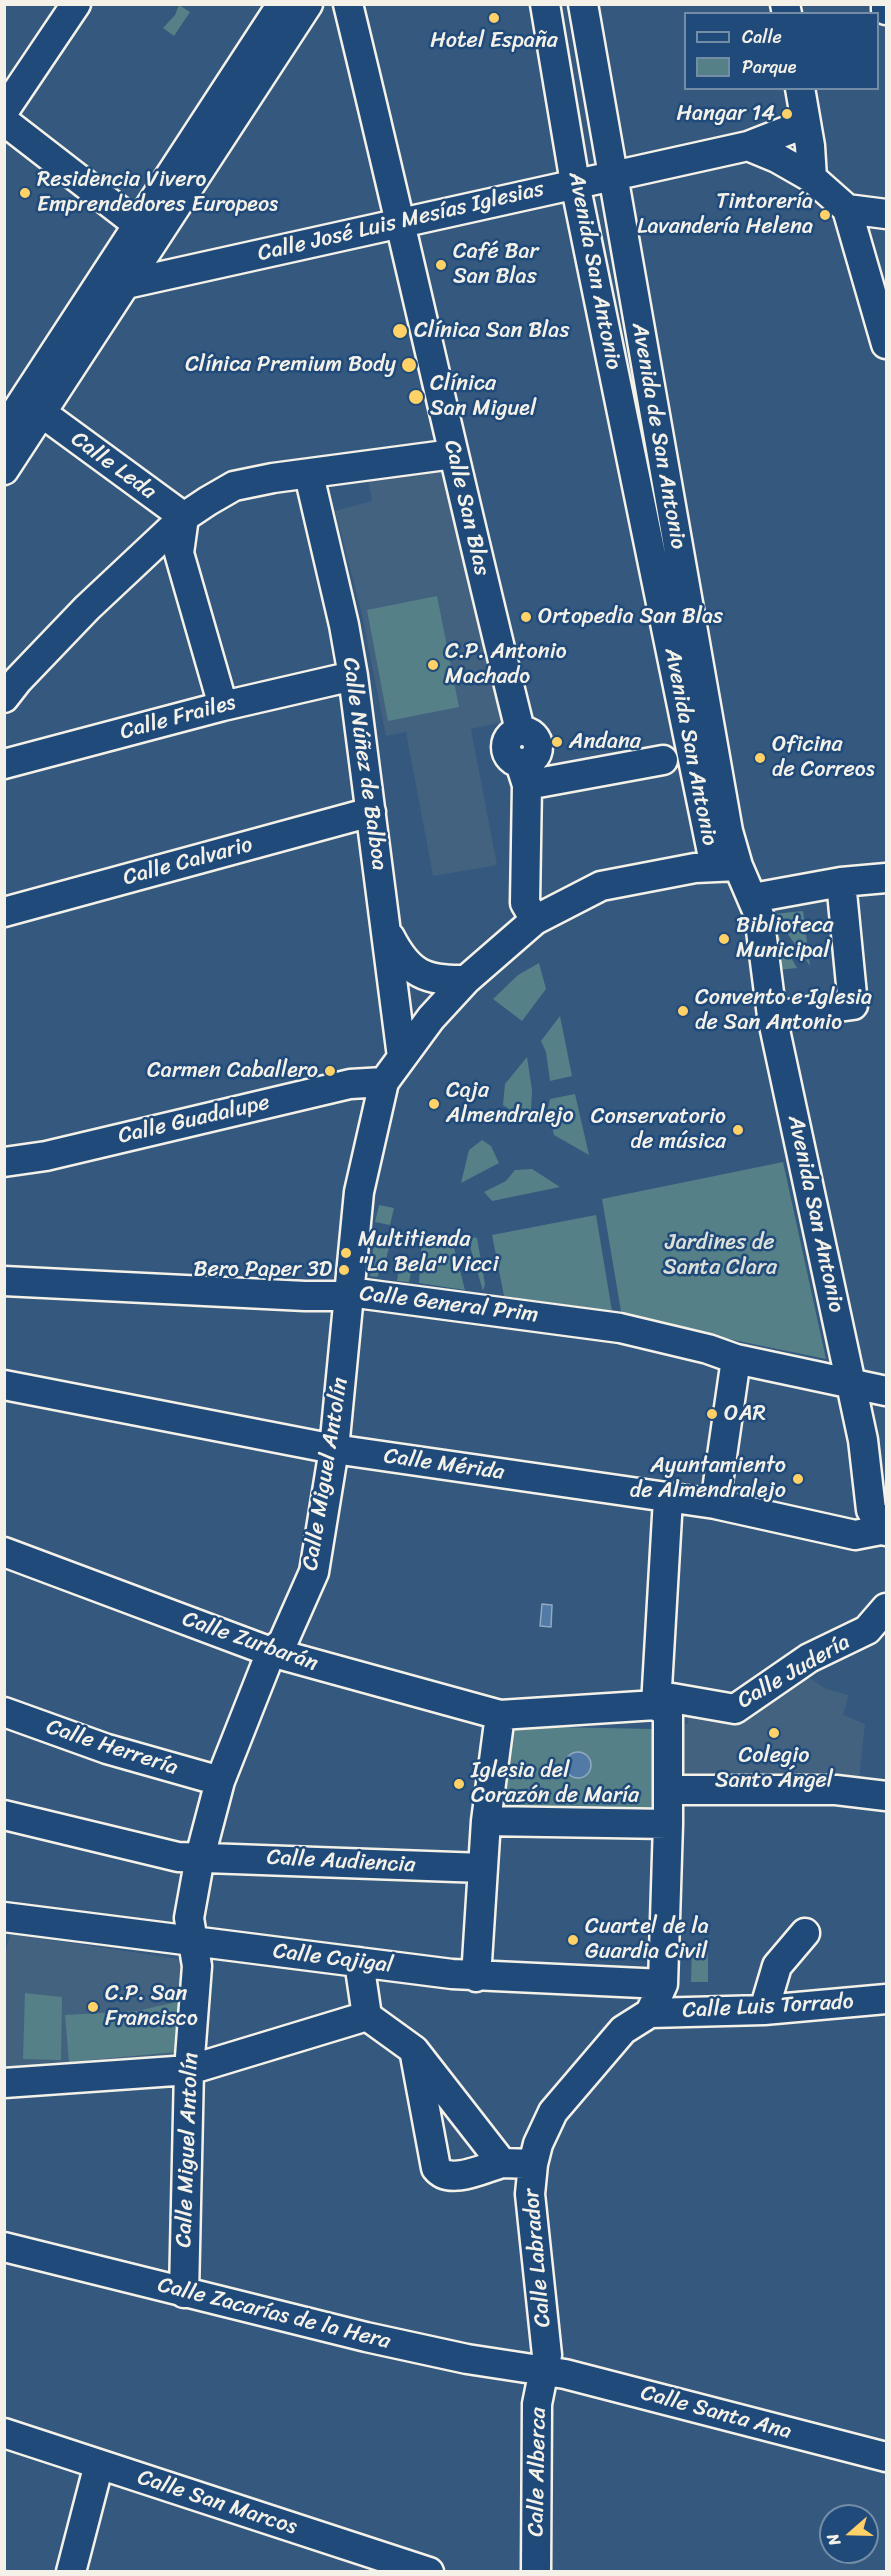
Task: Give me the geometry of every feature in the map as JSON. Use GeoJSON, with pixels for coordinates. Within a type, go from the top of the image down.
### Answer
{"type":"FeatureCollection","features":[{"type":"Feature","properties":{"kind":"street"},"geometry":{"type":"LineString","coordinates":[[4,111],[76,4]]}},
{"type":"Feature","properties":{"kind":"street"},"geometry":{"type":"LineString","coordinates":[[4,430],[282,4]]}},
{"type":"Feature","properties":{"kind":"street"},"geometry":{"type":"LineString","coordinates":[[4,470],[308,4]]}},
{"type":"Feature","properties":{"kind":"street","name":"Calle San Blas"},"geometry":{"type":"LineString","coordinates":[[348,4],[520,730],[532,735],[538,747],[524,774]]}},
{"type":"Feature","properties":{"kind":"street","name":"Avenida San Antonio"},"geometry":{"type":"LineString","coordinates":[[545,4],[575,183],[688,756],[726,866],[753,898],[759,915],[772,1016],[863,1440],[871,1510],[886,1530]]}},
{"type":"Feature","properties":{"kind":"street","name":"Avenida de San Antonio"},"geometry":{"type":"LineString","coordinates":[[583,4],[612,175],[688,756]]}},
{"type":"Feature","properties":{"kind":"street"},"geometry":{"type":"LineString","coordinates":[[886,4],[886,10]]}},
{"type":"Feature","properties":{"kind":"street"},"geometry":{"type":"LineString","coordinates":[[802,100],[812,178]]}},
{"type":"Feature","properties":{"kind":"street","name":"Calle José Luis Mesías Iglesias"},"geometry":{"type":"LineString","coordinates":[[126,284],[748,146],[794,128],[802,100]]}},
{"type":"Feature","properties":{"kind":"street"},"geometry":{"type":"LineString","coordinates":[[4,121],[137,224]]}},
{"type":"Feature","properties":{"kind":"street"},"geometry":{"type":"LineString","coordinates":[[748,146],[777,158],[812,178],[847,209],[886,344]]}},
{"type":"Feature","properties":{"kind":"street"},"geometry":{"type":"LineString","coordinates":[[847,209],[886,214]]}},
{"type":"Feature","properties":{"kind":"street","name":"Calle Leda"},"geometry":{"type":"LineString","coordinates":[[42,413],[184,517]]}},
{"type":"Feature","properties":{"kind":"street"},"geometry":{"type":"LineString","coordinates":[[4,698],[18,680],[87,608],[184,517],[234,486],[273,478],[453,454]]}},
{"type":"Feature","properties":{"kind":"street","name":"Calle Núñez de Balboa"},"geometry":{"type":"LineString","coordinates":[[309,474],[344,625],[353,675],[388,932],[402,1057]]}},
{"type":"Feature","properties":{"kind":"street"},"geometry":{"type":"LineString","coordinates":[[184,517],[179,552],[224,706]]}},
{"type":"Feature","properties":{"kind":"street","name":"Calle Frailes"},"geometry":{"type":"LineString","coordinates":[[4,764],[224,706],[353,675]]}},
{"type":"Feature","properties":{"kind":"street"},"geometry":{"type":"LineString","coordinates":[[536,920],[525,903],[524,774],[688,756]]}},
{"type":"Feature","properties":{"kind":"street","name":"Calle Calvario"},"geometry":{"type":"LineString","coordinates":[[4,912],[371,812]]}},
{"type":"Feature","properties":{"kind":"street","name":"Calle Miguel Antolín"},"geometry":{"type":"LineString","coordinates":[[184,2293],[189,2070],[197,1966],[189,1918],[200,1857],[220,1781],[271,1652],[283,1642],[314,1572],[334,1449],[359,1192],[384,1082],[466,980],[536,920],[601,886],[695,868],[726,866]]}},
{"type":"Feature","properties":{"kind":"street"},"geometry":{"type":"LineString","coordinates":[[753,898],[842,882],[886,878]]}},
{"type":"Feature","properties":{"kind":"street"},"geometry":{"type":"LineString","coordinates":[[772,1016],[853,1005],[842,882]]}},
{"type":"Feature","properties":{"kind":"street"},"geometry":{"type":"LineString","coordinates":[[388,932],[398,953],[423,976],[441,980],[466,980]]}},
{"type":"Feature","properties":{"kind":"street","name":"Calle Guadalupe"},"geometry":{"type":"LineString","coordinates":[[4,1162],[46,1156],[350,1084],[384,1082]]}},
{"type":"Feature","properties":{"kind":"street","name":"Calle General Prim"},"geometry":{"type":"LineString","coordinates":[[4,1281],[305,1296],[344,1296],[349,1292],[621,1328],[708,1348],[736,1359],[886,1391]]}},
{"type":"Feature","properties":{"kind":"street"},"geometry":{"type":"LineString","coordinates":[[715,1504],[736,1359]]}},
{"type":"Feature","properties":{"kind":"street","name":"Calle Mérida"},"geometry":{"type":"LineString","coordinates":[[4,1385],[334,1449],[715,1504],[855,1535],[886,1530]]}},
{"type":"Feature","properties":{"kind":"street"},"geometry":{"type":"LineString","coordinates":[[650,2013],[663,1984],[670,1722],[665,1709],[656,1705],[668,1499]]}},
{"type":"Feature","properties":{"kind":"street","name":"Calle Zurbarán"},"geometry":{"type":"LineString","coordinates":[[4,1552],[271,1652],[500,1715]]}},
{"type":"Feature","properties":{"kind":"street","name":"Calle Judería"},"geometry":{"type":"LineString","coordinates":[[500,1715],[656,1705],[672,1698],[735,1709],[809,1658],[867,1630],[886,1608]]}},
{"type":"Feature","properties":{"kind":"street","name":"Calle Herrería"},"geometry":{"type":"LineString","coordinates":[[4,1712],[107,1749],[220,1781]]}},
{"type":"Feature","properties":{"kind":"street"},"geometry":{"type":"LineString","coordinates":[[476,1977],[486,1821],[500,1715]]}},
{"type":"Feature","properties":{"kind":"street"},"geometry":{"type":"LineString","coordinates":[[668,1790],[836,1790],[886,1796]]}},
{"type":"Feature","properties":{"kind":"street","name":"Calle Audiencia"},"geometry":{"type":"LineString","coordinates":[[4,1815],[178,1857],[483,1868]]}},
{"type":"Feature","properties":{"kind":"street"},"geometry":{"type":"LineString","coordinates":[[486,1821],[668,1824]]}},
{"type":"Feature","properties":{"kind":"street","name":"Calle Cajigal"},"geometry":{"type":"LineString","coordinates":[[4,1917],[476,1977],[663,1984]]}},
{"type":"Feature","properties":{"kind":"street"},"geometry":{"type":"LineString","coordinates":[[764,2010],[777,1966],[806,1933]]}},
{"type":"Feature","properties":{"kind":"street"},"geometry":{"type":"LineString","coordinates":[[359,1962],[368,2016],[414,2050],[502,2163]]}},
{"type":"Feature","properties":{"kind":"street","name":"Calle Labrador"},"geometry":{"type":"LineString","coordinates":[[623,2030],[629,2001],[627,1983]]}},
{"type":"Feature","properties":{"kind":"street","name":"Calle Luis Torrado"},"geometry":{"type":"LineString","coordinates":[[650,2013],[764,2010],[886,1999]]}},
{"type":"Feature","properties":{"kind":"street","name":"Calle Labrador"},"geometry":{"type":"LineString","coordinates":[[545,2372],[547,2355],[530,2194],[538,2144],[552,2112],[623,2030],[650,2013]]}},
{"type":"Feature","properties":{"kind":"street"},"geometry":{"type":"LineString","coordinates":[[4,2084],[189,2070],[368,2016]]}},
{"type":"Feature","properties":{"kind":"street"},"geometry":{"type":"LineString","coordinates":[[414,2050],[436,2168],[441,2175],[451,2177],[502,2163],[533,2164]]}},
{"type":"Feature","properties":{"kind":"street","name":"Calle Zacarías de la Hera"},"geometry":{"type":"LineString","coordinates":[[4,2247],[366,2337],[545,2372]]}},
{"type":"Feature","properties":{"kind":"street","name":"Calle Santa Ana"},"geometry":{"type":"LineString","coordinates":[[545,2372],[565,2374],[886,2457]]}},
{"type":"Feature","properties":{"kind":"street","name":"Calle Alberca"},"geometry":{"type":"LineString","coordinates":[[536,2571],[537,2404],[545,2372]]}},
{"type":"Feature","properties":{"kind":"street","name":"Calle San Marcos"},"geometry":{"type":"LineString","coordinates":[[4,2433],[429,2571]]}},
{"type":"Feature","properties":{"kind":"street"},"geometry":{"type":"LineString","coordinates":[[71,2571],[99,2464]]}},
{"type":"Feature","properties":{"kind":"shaded area","name":"C.P. Antonio Machado"},"geometry":{"type":"Polygon","coordinates":[[[427,467],[441,471],[449,480],[508,721],[471,729],[497,865],[433,876],[406,732],[386,736],[361,610],[335,511],[372,501],[368,480],[413,468],[427,467]]]}},
{"type":"Feature","properties":{"kind":"shaded area"},"geometry":{"type":"Polygon","coordinates":[[[542,1604],[552,1605],[551,1627],[540,1626],[542,1604]]]}},
{"type":"Feature","properties":{"kind":"shaded area","name":"Colegio Santo Ángel"},"geometry":{"type":"Polygon","coordinates":[[[802,1673],[826,1689],[849,1695],[843,1715],[865,1724],[858,1788],[683,1784],[685,1724],[688,1724],[688,1709],[802,1673]]]}},
{"type":"Feature","properties":{"kind":"shaded area"},"geometry":{"type":"Polygon","coordinates":[[[578,1752],[587,1756],[591,1765],[587,1774],[578,1778],[569,1774],[565,1765],[569,1756],[578,1752]]]}},
{"type":"Feature","properties":{"kind":"shaded area","name":"C.P. San Francisco"},"geometry":{"type":"Polygon","coordinates":[[[11,1934],[179,1959],[187,1952],[178,2055],[5,2071],[4,1954],[11,1934]]]}},
{"type":"Feature","properties":{"kind":"green space"},"geometry":{"type":"Polygon","coordinates":[[[179,5],[190,12],[174,36],[163,28],[175,15],[179,5]]]}},
{"type":"Feature","properties":{"kind":"green space"},"geometry":{"type":"Polygon","coordinates":[[[437,596],[459,707],[388,721],[367,610],[437,596]]]}},
{"type":"Feature","properties":{"kind":"green space"},"geometry":{"type":"Polygon","coordinates":[[[803,911],[810,966],[774,914],[803,911]]]}},
{"type":"Feature","properties":{"kind":"green space"},"geometry":{"type":"Polygon","coordinates":[[[769,919],[797,968],[777,970],[769,919]]]}},
{"type":"Feature","properties":{"kind":"green space"},"geometry":{"type":"Polygon","coordinates":[[[539,963],[546,989],[522,1021],[493,999],[518,975],[539,963]]]}},
{"type":"Feature","properties":{"kind":"green space"},"geometry":{"type":"Polygon","coordinates":[[[560,1016],[572,1076],[550,1081],[546,1052],[541,1041],[560,1016]]]}},
{"type":"Feature","properties":{"kind":"green space"},"geometry":{"type":"Polygon","coordinates":[[[527,1057],[532,1090],[531,1110],[512,1111],[503,1105],[505,1084],[527,1057]]]}},
{"type":"Feature","properties":{"kind":"green space"},"geometry":{"type":"Polygon","coordinates":[[[575,1094],[589,1155],[554,1135],[551,1123],[546,1118],[550,1099],[575,1094]]]}},
{"type":"Feature","properties":{"kind":"green space"},"geometry":{"type":"Polygon","coordinates":[[[482,1140],[491,1146],[499,1163],[461,1183],[469,1150],[482,1140]]]}},
{"type":"Feature","properties":{"kind":"green space","name":"Jardines de Santa Clara"},"geometry":{"type":"Polygon","coordinates":[[[783,1162],[826,1359],[622,1317],[602,1199],[783,1162]]]}},
{"type":"Feature","properties":{"kind":"green space"},"geometry":{"type":"Polygon","coordinates":[[[532,1169],[560,1187],[492,1201],[484,1192],[506,1181],[515,1170],[532,1169]]]}},
{"type":"Feature","properties":{"kind":"green space"},"geometry":{"type":"Polygon","coordinates":[[[379,1205],[394,1208],[390,1225],[375,1222],[379,1205]]]}},
{"type":"Feature","properties":{"kind":"green space"},"geometry":{"type":"Polygon","coordinates":[[[596,1215],[612,1311],[504,1296],[492,1235],[596,1215]]]}},
{"type":"Feature","properties":{"kind":"green space"},"geometry":{"type":"Polygon","coordinates":[[[467,1236],[477,1238],[485,1284],[483,1291],[467,1236]]]}},
{"type":"Feature","properties":{"kind":"green space"},"geometry":{"type":"Polygon","coordinates":[[[422,1239],[445,1244],[452,1240],[465,1290],[419,1283],[422,1239]]]}},
{"type":"Feature","properties":{"kind":"green space"},"geometry":{"type":"Polygon","coordinates":[[[374,1241],[390,1243],[386,1259],[377,1277],[370,1276],[374,1241]]]}},
{"type":"Feature","properties":{"kind":"green space"},"geometry":{"type":"Polygon","coordinates":[[[400,1261],[413,1263],[409,1282],[397,1281],[400,1261]]]}},
{"type":"Feature","properties":{"kind":"green space"},"geometry":{"type":"Polygon","coordinates":[[[504,1726],[652,1729],[652,1814],[501,1807],[504,1726]]]}},
{"type":"Feature","properties":{"kind":"green space"},"geometry":{"type":"Polygon","coordinates":[[[692,1947],[708,1947],[708,1982],[691,1982],[692,1947]]]}},
{"type":"Feature","properties":{"kind":"green space"},"geometry":{"type":"Polygon","coordinates":[[[25,1993],[62,1997],[61,2060],[23,2059],[25,1993]]]}},
{"type":"Feature","properties":{"kind":"green space"},"geometry":{"type":"Polygon","coordinates":[[[176,1999],[180,2004],[176,2052],[69,2062],[65,2015],[137,2011],[172,2003],[176,1999]]]}},
{"type":"Feature","properties":{"kind":"place","name":"Hotel España"},"geometry":{"type":"Point","coordinates":[494,18]}},
{"type":"Feature","properties":{"kind":"place","name":"Hangar 14"},"geometry":{"type":"Point","coordinates":[787,114]}},
{"type":"Feature","properties":{"kind":"place","name":"Residencia Vivero Emprendedores Europeos"},"geometry":{"type":"Point","coordinates":[25,193]}},
{"type":"Feature","properties":{"kind":"place","name":"Tintorería Lavandería Helena"},"geometry":{"type":"Point","coordinates":[825,215]}},
{"type":"Feature","properties":{"kind":"place","name":"Café Bar San Blas"},"geometry":{"type":"Point","coordinates":[441,265]}},
{"type":"Feature","properties":{"kind":"place","name":"Clínica San Blas"},"geometry":{"type":"Point","coordinates":[400,331]}},
{"type":"Feature","properties":{"kind":"place","name":"Clínica Premium Body"},"geometry":{"type":"Point","coordinates":[409,365]}},
{"type":"Feature","properties":{"kind":"place","name":"Clínica San Miguel"},"geometry":{"type":"Point","coordinates":[416,397]}},
{"type":"Feature","properties":{"kind":"place","name":"Ortopedia San Blas"},"geometry":{"type":"Point","coordinates":[526,617]}},
{"type":"Feature","properties":{"kind":"place","name":"C.P. Antonio Machado"},"geometry":{"type":"Point","coordinates":[433,665]}},
{"type":"Feature","properties":{"kind":"place","name":"Andana"},"geometry":{"type":"Point","coordinates":[557,742]}},
{"type":"Feature","properties":{"kind":"place","name":"Oficina de Correos"},"geometry":{"type":"Point","coordinates":[760,758]}},
{"type":"Feature","properties":{"kind":"place","name":"Biblioteca Municipal"},"geometry":{"type":"Point","coordinates":[724,939]}},
{"type":"Feature","properties":{"kind":"place","name":"Convento e Iglesia de San Antonio"},"geometry":{"type":"Point","coordinates":[683,1011]}},
{"type":"Feature","properties":{"kind":"place","name":"Carmen Caballero"},"geometry":{"type":"Point","coordinates":[330,1071]}},
{"type":"Feature","properties":{"kind":"place","name":"Caja Almendralejo"},"geometry":{"type":"Point","coordinates":[434,1104]}},
{"type":"Feature","properties":{"kind":"place","name":"Conservatorio de música"},"geometry":{"type":"Point","coordinates":[738,1130]}},
{"type":"Feature","properties":{"kind":"place","name":"Multitienda \"La Bela\" Vicci"},"geometry":{"type":"Point","coordinates":[346,1253]}},
{"type":"Feature","properties":{"kind":"place","name":"Bero Paper 3D"},"geometry":{"type":"Point","coordinates":[344,1270]}},
{"type":"Feature","properties":{"kind":"place","name":"OAR"},"geometry":{"type":"Point","coordinates":[712,1414]}},
{"type":"Feature","properties":{"kind":"place","name":"Ayuntamiento de Almendralejo"},"geometry":{"type":"Point","coordinates":[798,1479]}},
{"type":"Feature","properties":{"kind":"place","name":"Colegio Santo Ángel"},"geometry":{"type":"Point","coordinates":[774,1733]}},
{"type":"Feature","properties":{"kind":"place","name":"Iglesia del Corazón de María"},"geometry":{"type":"Point","coordinates":[459,1784]}},
{"type":"Feature","properties":{"kind":"place","name":"Cuartel de la Guardia Civil"},"geometry":{"type":"Point","coordinates":[573,1940]}},
{"type":"Feature","properties":{"kind":"place","name":"C.P. San Francisco"},"geometry":{"type":"Point","coordinates":[93,2007]}}]}
